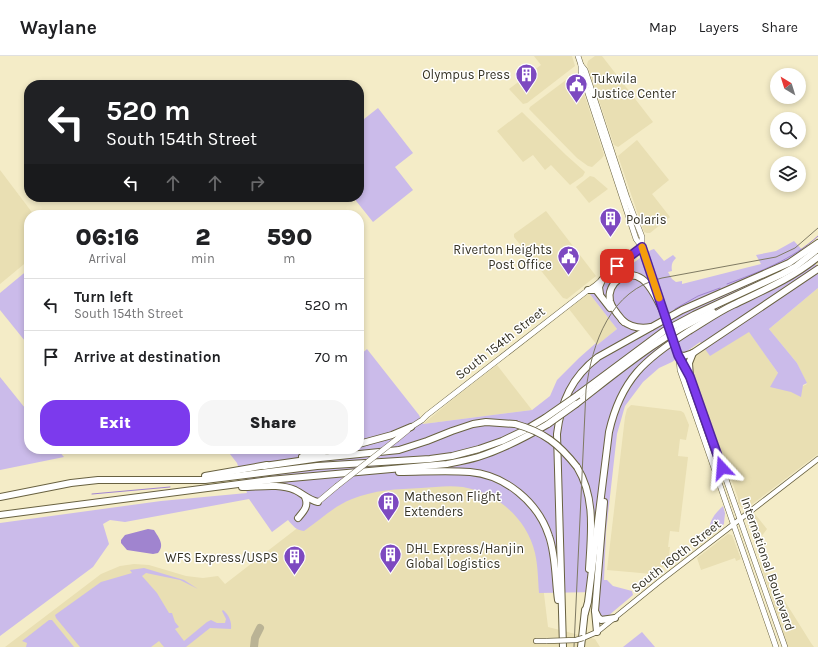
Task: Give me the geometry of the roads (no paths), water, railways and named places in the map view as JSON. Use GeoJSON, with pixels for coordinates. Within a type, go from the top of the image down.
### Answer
{"type":"FeatureCollection","features":[{"type":"Feature","properties":{"kind":"highway"},"geometry":{"type":"LineString","coordinates":[[563,647],[557,434],[561,411],[569,389],[587,365],[598,357],[708,297],[789,263],[818,243]]}},
{"type":"Feature","properties":{"kind":"highway"},"geometry":{"type":"LineString","coordinates":[[0,515],[283,478],[447,464],[476,458],[521,440],[578,395],[664,331],[694,315],[782,274],[795,267],[818,249]]}},
{"type":"Feature","properties":{"kind":"highway"},"geometry":{"type":"LineString","coordinates":[[0,497],[71,483],[98,480],[204,480],[317,466],[437,458],[479,449],[502,441],[547,421],[576,404],[645,350],[673,332],[697,319],[775,286],[806,268],[818,258]]}},
{"type":"Feature","properties":{"kind":"highway"},"geometry":{"type":"LineString","coordinates":[[678,355],[684,356],[693,353],[818,269]]}},
{"type":"Feature","properties":{"kind":"highway"},"geometry":{"type":"LineString","coordinates":[[624,322],[612,305],[610,294],[616,281],[626,275],[638,276],[646,282],[664,313]]}},
{"type":"Feature","properties":{"kind":"highway"},"geometry":{"type":"LineString","coordinates":[[600,294],[599,287],[602,280]]}},
{"type":"Feature","properties":{"kind":"highway"},"geometry":{"type":"LineString","coordinates":[[588,290],[594,289],[600,294],[624,322],[636,327],[647,328],[654,326]]}},
{"type":"Feature","properties":{"kind":"highway"},"geometry":{"type":"LineString","coordinates":[[585,613],[588,602],[611,424],[617,406],[626,388],[640,369],[662,349],[733,305]]}},
{"type":"Feature","properties":{"kind":"highway"},"geometry":{"type":"LineString","coordinates":[[690,377],[689,363],[693,353]]}},
{"type":"Feature","properties":{"kind":"highway"},"geometry":{"type":"LineString","coordinates":[[149,480],[206,476],[264,466],[399,450],[473,424],[486,422],[515,424],[528,427],[549,438],[566,453],[577,467],[586,486],[591,510],[591,541],[581,647]]}},
{"type":"Feature","properties":{"kind":"highway"},"geometry":{"type":"LineString","coordinates":[[364,443],[392,435],[411,427]]}},
{"type":"Feature","properties":{"kind":"highway"},"geometry":{"type":"LineString","coordinates":[[597,632],[595,611],[608,463],[608,447]]}},
{"type":"Feature","properties":{"kind":"highway"},"geometry":{"type":"LineString","coordinates":[[264,466],[316,454]]}},
{"type":"Feature","properties":{"kind":"highway"},"geometry":{"type":"LineString","coordinates":[[348,472],[471,472],[495,478],[522,495],[532,505],[545,526],[549,536],[552,548],[562,624]]}},
{"type":"Feature","properties":{"kind":"highway"},"geometry":{"type":"LineString","coordinates":[[198,490],[274,486],[285,487],[318,502]]}},
{"type":"Feature","properties":{"kind":"highway"},"geometry":{"type":"LineString","coordinates":[[298,518],[307,506],[305,497]]}},
{"type":"Feature","properties":{"kind":"highway"},"geometry":{"type":"LineString","coordinates":[[595,611],[601,620],[615,618]]}},
{"type":"Feature","properties":{"kind":"main road","name":"International Boulevard"},"geometry":{"type":"LineString","coordinates":[[578,56],[580,65],[584,70],[591,88],[611,156],[642,238],[642,247],[678,355],[690,377],[785,647]]}},
{"type":"Feature","properties":{"kind":"main road","name":"South 154th Street"},"geometry":{"type":"LineString","coordinates":[[318,502],[421,418],[427,415],[602,280],[607,274],[642,247]]}},
{"type":"Feature","properties":{"kind":"main road","name":"South 154th Street"},"geometry":{"type":"LineString","coordinates":[[588,290],[590,285],[601,276],[607,274]]}},
{"type":"Feature","properties":{"kind":"main road","name":"International Boulevard"},"geometry":{"type":"LineString","coordinates":[[678,355],[680,370],[776,647]]}},
{"type":"Feature","properties":{"kind":"main road","name":"South 160th Street"},"geometry":{"type":"LineString","coordinates":[[536,641],[576,640],[597,632],[818,459]]}},
{"type":"Feature","properties":{"kind":"waterway"},"geometry":{"type":"LineString","coordinates":[[727,284],[786,259],[818,236]]}},
{"type":"Feature","properties":{"kind":"waterway"},"geometry":{"type":"LineString","coordinates":[[675,309],[698,296],[720,288]]}},
{"type":"Feature","properties":{"kind":"waterway"},"geometry":{"type":"LineString","coordinates":[[92,494],[170,487]]}},
{"type":"Feature","properties":{"kind":"tram line"},"geometry":{"type":"LineString","coordinates":[[574,647],[586,390],[593,354],[607,321],[617,306],[629,294],[644,284],[662,278],[776,257],[795,248],[818,228]]}},
{"type":"Feature","properties":{"kind":"place","name":"Olympus Press"},"geometry":{"type":"Point","coordinates":[526,94]}},
{"type":"Feature","properties":{"kind":"place","name":"Tukwila Justice Center"},"geometry":{"type":"Point","coordinates":[577,104]}},
{"type":"Feature","properties":{"kind":"place","name":"Polaris"},"geometry":{"type":"Point","coordinates":[610,238]}},
{"type":"Feature","properties":{"kind":"place","name":"Riverton Heights Post Office"},"geometry":{"type":"Point","coordinates":[568,276]}},
{"type":"Feature","properties":{"kind":"place","name":"Matheson Flight Extenders"},"geometry":{"type":"Point","coordinates":[388,522]}},
{"type":"Feature","properties":{"kind":"place","name":"DHL Express/Hanjin Global Logistics"},"geometry":{"type":"Point","coordinates":[390,574]}},
{"type":"Feature","properties":{"kind":"place","name":"WFS Express/USPS"},"geometry":{"type":"Point","coordinates":[294,576]}}]}
